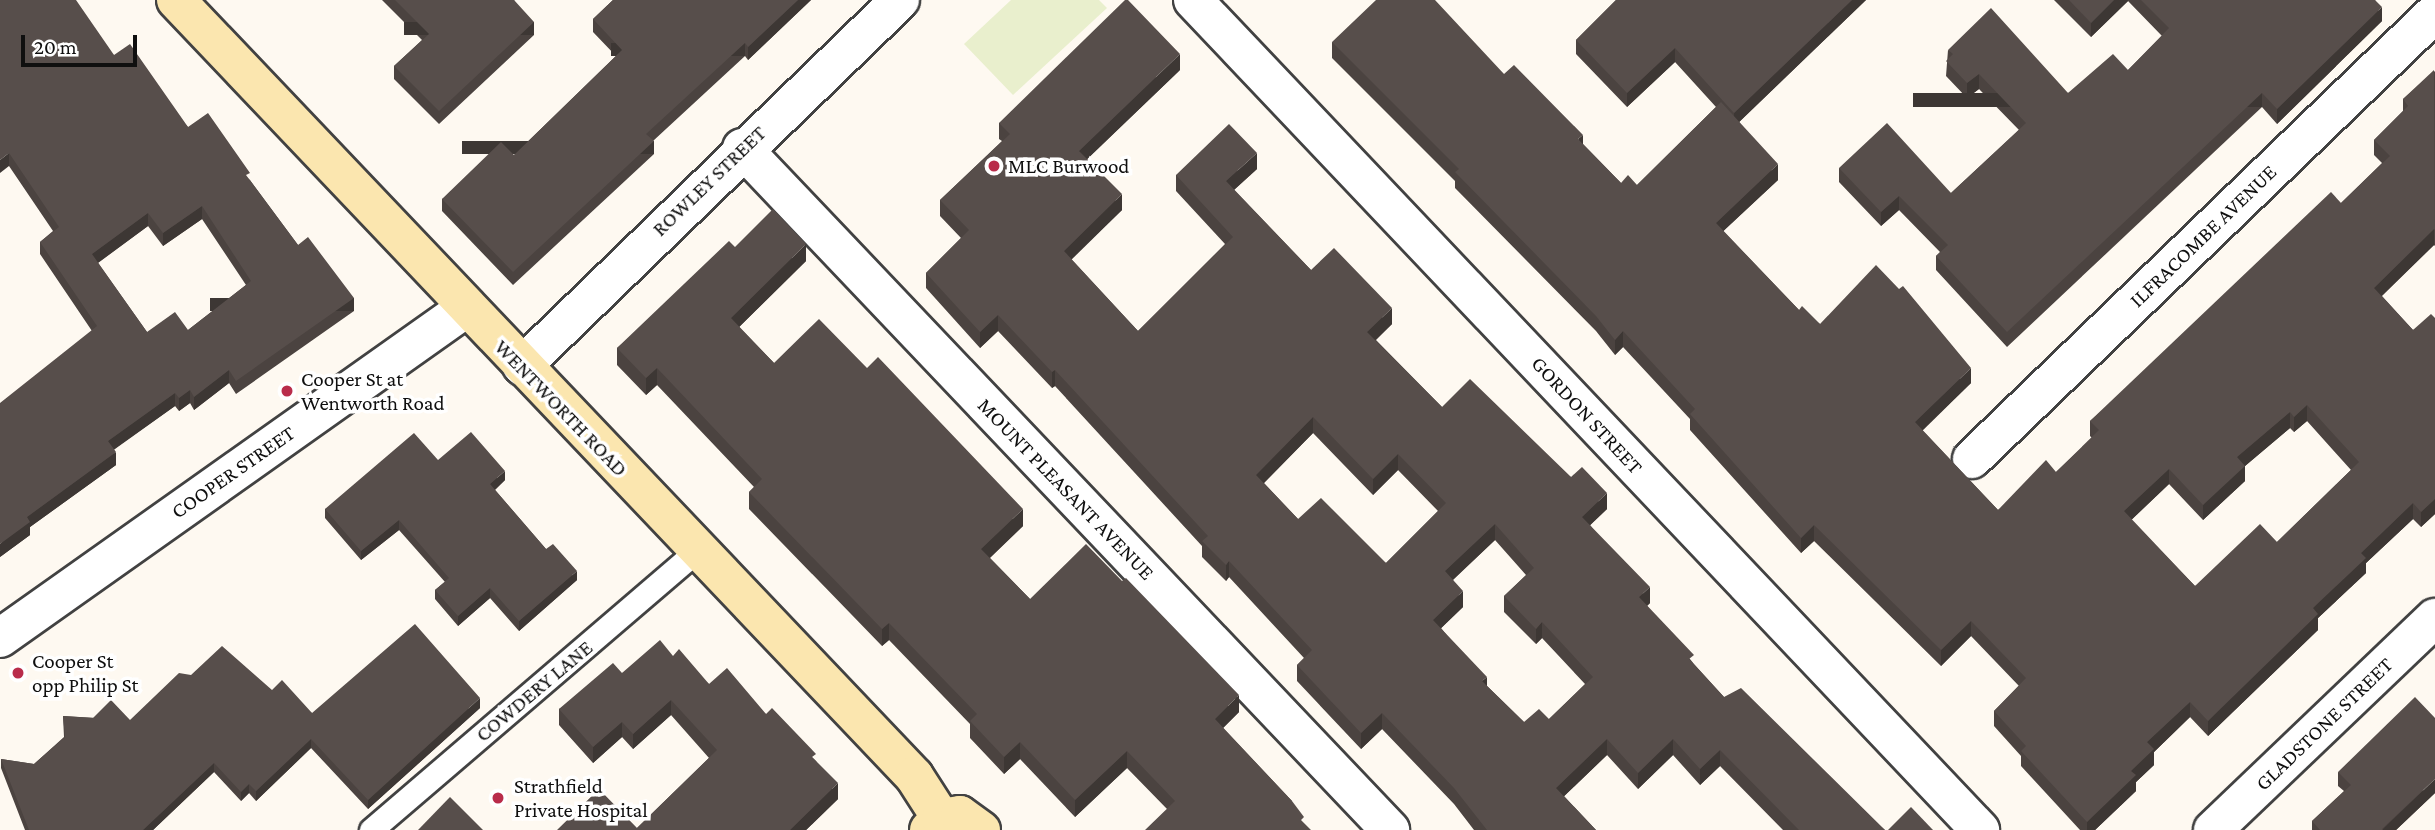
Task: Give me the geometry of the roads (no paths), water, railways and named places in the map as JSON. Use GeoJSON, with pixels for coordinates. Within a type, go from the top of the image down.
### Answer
{"type":"FeatureCollection","features":[{"type":"Feature","properties":{"kind":"street","name":"WENTWORTH ROAD"},"geometry":{"type":"LineString","coordinates":[[176,0],[697,551],[914,776],[935,824]]}},
{"type":"Feature","properties":{"kind":"street","name":"ROWLEY STREET"},"geometry":{"type":"LineString","coordinates":[[522,366],[742,148],[900,0]]}},
{"type":"Feature","properties":{"kind":"street","name":"GORDON STREET"},"geometry":{"type":"LineString","coordinates":[[1193,0],[1980,830]]}},
{"type":"Feature","properties":{"kind":"street","name":"ILFRACOMBE AVENUE"},"geometry":{"type":"LineString","coordinates":[[1972,459],[2435,13]]}},
{"type":"Feature","properties":{"kind":"street","name":"MOUNT PLEASANT AVENUE"},"geometry":{"type":"LineString","coordinates":[[742,148],[1390,830]]}},
{"type":"Feature","properties":{"kind":"street","name":"COOPER STREET"},"geometry":{"type":"LineString","coordinates":[[0,638],[466,307]]}},
{"type":"Feature","properties":{"kind":"street","name":"GLADSTONE STREET"},"geometry":{"type":"LineString","coordinates":[[2213,830],[2433,624]]}},
{"type":"Feature","properties":{"kind":"street"},"geometry":{"type":"LineString","coordinates":[[935,824],[960,815],[981,830]]}},
{"type":"Feature","properties":{"kind":"lane","name":"COWDERY LANE"},"geometry":{"type":"LineString","coordinates":[[371,830],[697,551]]}},
{"type":"Feature","properties":{"kind":"place","name":"MLC Burwood"},"geometry":{"type":"Point","coordinates":[994,166]}},
{"type":"Feature","properties":{"kind":"place","name":"Cooper St at Wentworth Road"},"geometry":{"type":"Point","coordinates":[287,391]}},
{"type":"Feature","properties":{"kind":"place","name":"Cooper St opp Philip St"},"geometry":{"type":"Point","coordinates":[18,673]}},
{"type":"Feature","properties":{"kind":"place","name":"Strathfield Private Hospital"},"geometry":{"type":"Point","coordinates":[498,798]}}]}
